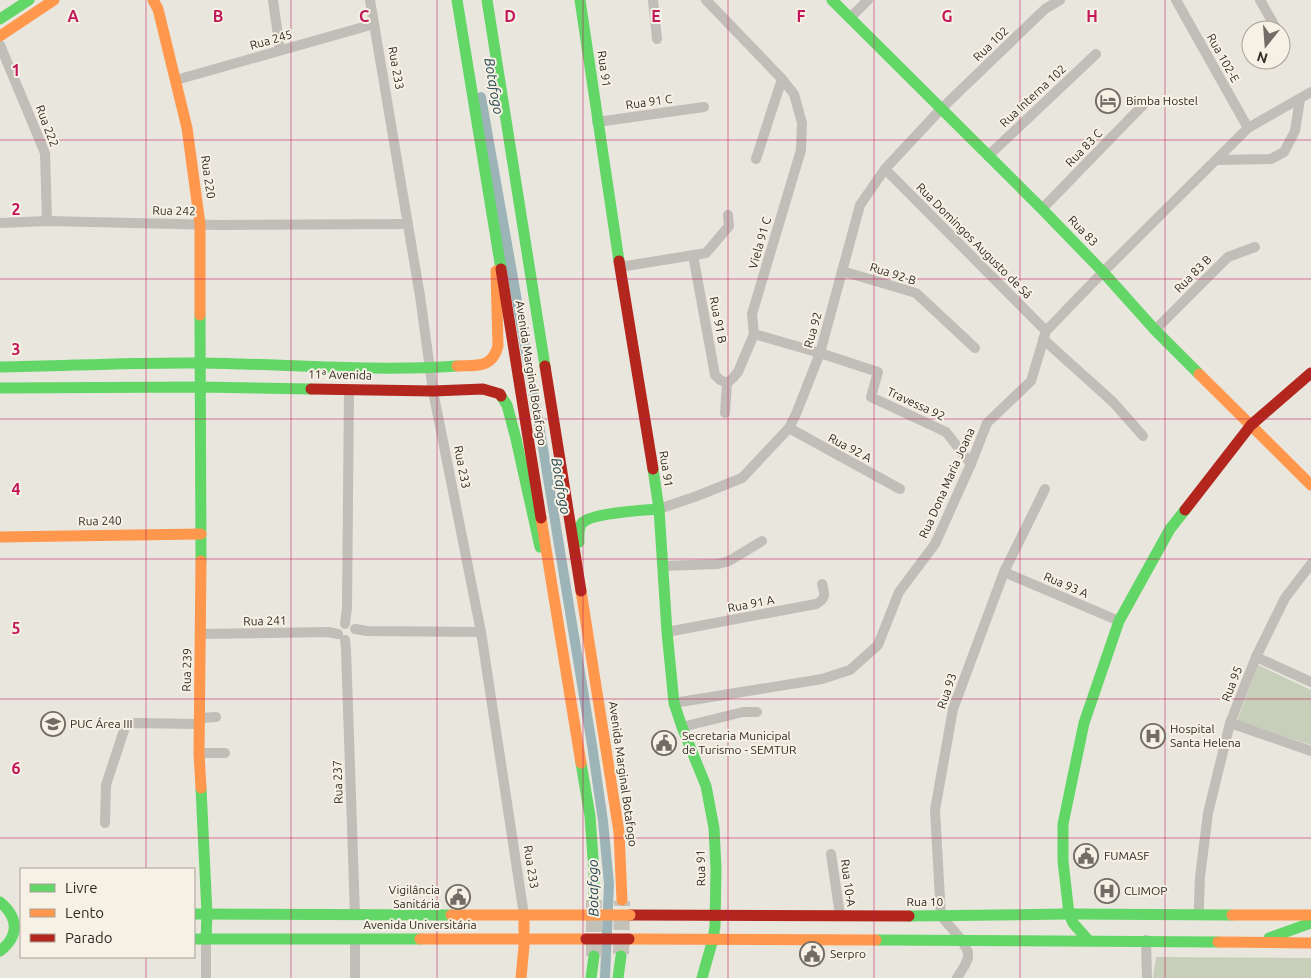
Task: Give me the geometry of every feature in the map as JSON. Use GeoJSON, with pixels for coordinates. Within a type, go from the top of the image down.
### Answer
{"type":"FeatureCollection","features":[{"type":"Feature","properties":{"kind":"main road"},"geometry":{"type":"LineString","coordinates":[[0,19],[28,0]]}},
{"type":"Feature","properties":{"kind":"main road"},"geometry":{"type":"LineString","coordinates":[[0,36],[54,0]]}},
{"type":"Feature","properties":{"kind":"main road","name":"Rua 220"},"geometry":{"type":"LineString","coordinates":[[153,0],[158,8],[187,128],[200,224],[201,363]]}},
{"type":"Feature","properties":{"kind":"main road","name":"Avenida Marginal Botafogo"},"geometry":{"type":"LineString","coordinates":[[457,0],[590,816],[594,900]]}},
{"type":"Feature","properties":{"kind":"main road","name":"Avenida Marginal Botafogo"},"geometry":{"type":"LineString","coordinates":[[487,0],[619,832],[622,900]]}},
{"type":"Feature","properties":{"kind":"main road","name":"Rua 91"},"geometry":{"type":"LineString","coordinates":[[580,0],[597,122],[659,509],[674,704],[706,786],[714,828],[716,869],[715,926],[702,978]]}},
{"type":"Feature","properties":{"kind":"main road","name":"Rua 83"},"geometry":{"type":"LineString","coordinates":[[832,0],[1042,209],[1103,272],[1155,330],[1311,485]]}},
{"type":"Feature","properties":{"kind":"main road","name":"11ª Avenida"},"geometry":{"type":"LineString","coordinates":[[0,367],[201,363],[429,368],[486,364],[496,354],[498,346],[495,237]]}},
{"type":"Feature","properties":{"kind":"main road","name":"Rua 239"},"geometry":{"type":"LineString","coordinates":[[201,363],[199,752],[207,914],[206,939]]}},
{"type":"Feature","properties":{"kind":"main road"},"geometry":{"type":"LineString","coordinates":[[1088,940],[1073,923],[1069,914],[1063,860],[1062,824],[1084,723],[1119,620],[1170,529],[1251,425],[1311,373]]}},
{"type":"Feature","properties":{"kind":"main road","name":"11ª Avenida"},"geometry":{"type":"LineString","coordinates":[[0,388],[483,389],[500,394],[507,405],[516,439],[538,541],[549,564]]}},
{"type":"Feature","properties":{"kind":"main road"},"geometry":{"type":"LineString","coordinates":[[587,626],[589,607],[578,546],[581,523],[586,518],[597,516],[659,509]]}},
{"type":"Feature","properties":{"kind":"main road","name":"Rua 240"},"geometry":{"type":"LineString","coordinates":[[0,537],[201,534]]}},
{"type":"Feature","properties":{"kind":"main road"},"geometry":{"type":"LineString","coordinates":[[0,891],[14,921],[17,940],[1,951]]}},
{"type":"Feature","properties":{"kind":"main road","name":"Avenida Universitária"},"geometry":{"type":"LineString","coordinates":[[195,914],[538,915]]}},
{"type":"Feature","properties":{"kind":"main road","name":"Rua 233"},"geometry":{"type":"LineString","coordinates":[[520,978],[523,967],[525,939],[524,915]]}},
{"type":"Feature","properties":{"kind":"main road","name":"Rua 10"},"geometry":{"type":"LineString","coordinates":[[538,915],[1311,915]]}},
{"type":"Feature","properties":{"kind":"main road"},"geometry":{"type":"LineString","coordinates":[[858,940],[856,934],[858,926],[908,923],[926,916]]}},
{"type":"Feature","properties":{"kind":"main road"},"geometry":{"type":"LineString","coordinates":[[1250,942],[1274,938],[1311,924]]}},
{"type":"Feature","properties":{"kind":"main road","name":"Avenida Universitária"},"geometry":{"type":"LineString","coordinates":[[195,939],[713,939]]}},
{"type":"Feature","properties":{"kind":"main road"},"geometry":{"type":"LineString","coordinates":[[713,939],[1146,940],[1311,943]]}},
{"type":"Feature","properties":{"kind":"main road"},"geometry":{"type":"LineString","coordinates":[[591,978],[594,956]]}},
{"type":"Feature","properties":{"kind":"main road"},"geometry":{"type":"LineString","coordinates":[[618,978],[621,956]]}},
{"type":"Feature","properties":{"kind":"street"},"geometry":{"type":"LineString","coordinates":[[273,0],[280,50]]}},
{"type":"Feature","properties":{"kind":"street","name":"Rua 233"},"geometry":{"type":"LineString","coordinates":[[370,0],[420,296],[429,368],[481,632],[524,915]]}},
{"type":"Feature","properties":{"kind":"street"},"geometry":{"type":"LineString","coordinates":[[653,0],[657,39]]}},
{"type":"Feature","properties":{"kind":"street","name":"Viela 91 C"},"geometry":{"type":"LineString","coordinates":[[706,0],[794,94],[802,123],[801,150],[752,314],[754,334],[738,372],[728,382],[725,413]]}},
{"type":"Feature","properties":{"kind":"street"},"geometry":{"type":"LineString","coordinates":[[850,18],[868,0]]}},
{"type":"Feature","properties":{"kind":"street","name":"Rua 102"},"geometry":{"type":"LineString","coordinates":[[940,109],[1045,10],[1060,0]]}},
{"type":"Feature","properties":{"kind":"street","name":"Rua 102-E"},"geometry":{"type":"LineString","coordinates":[[1176,0],[1248,128]]}},
{"type":"Feature","properties":{"kind":"street"},"geometry":{"type":"LineString","coordinates":[[1260,0],[1272,20]]}},
{"type":"Feature","properties":{"kind":"street","name":"Rua 245"},"geometry":{"type":"LineString","coordinates":[[176,80],[374,24]]}},
{"type":"Feature","properties":{"kind":"street","name":"Rua 222"},"geometry":{"type":"LineString","coordinates":[[0,46],[45,153],[47,221]]}},
{"type":"Feature","properties":{"kind":"street","name":"Rua Interna 102"},"geometry":{"type":"LineString","coordinates":[[988,156],[1096,54]]}},
{"type":"Feature","properties":{"kind":"street"},"geometry":{"type":"LineString","coordinates":[[756,159],[782,79]]}},
{"type":"Feature","properties":{"kind":"street","name":"Rua Dona Maria Joana"},"geometry":{"type":"LineString","coordinates":[[674,704],[822,679],[850,670],[878,645],[899,592],[935,544],[987,423],[1031,381],[1044,335],[1103,272],[1248,128],[1311,92]]}},
{"type":"Feature","properties":{"kind":"street"},"geometry":{"type":"LineString","coordinates":[[1217,160],[1271,159],[1284,152],[1295,131],[1300,99]]}},
{"type":"Feature","properties":{"kind":"street","name":"Rua 83 C"},"geometry":{"type":"LineString","coordinates":[[1042,209],[1144,104]]}},
{"type":"Feature","properties":{"kind":"street","name":"Rua 91 C"},"geometry":{"type":"LineString","coordinates":[[597,122],[704,107]]}},
{"type":"Feature","properties":{"kind":"street","name":"Rua 92"},"geometry":{"type":"LineString","coordinates":[[659,509],[742,478],[789,428],[820,353],[860,204],[885,169],[940,109]]}},
{"type":"Feature","properties":{"kind":"street","name":"Rua Domingos Augusto de Sá"},"geometry":{"type":"LineString","coordinates":[[885,169],[1044,335],[1113,402],[1143,436]]}},
{"type":"Feature","properties":{"kind":"street"},"geometry":{"type":"LineString","coordinates":[[620,267],[706,253],[729,226],[728,215]]}},
{"type":"Feature","properties":{"kind":"street","name":"Rua 242"},"geometry":{"type":"LineString","coordinates":[[0,223],[47,221],[200,224],[408,224]]}},
{"type":"Feature","properties":{"kind":"street","name":"Rua 83 B"},"geometry":{"type":"LineString","coordinates":[[1155,330],[1228,257],[1255,247]]}},
{"type":"Feature","properties":{"kind":"street","name":"Rua 91 B"},"geometry":{"type":"LineString","coordinates":[[693,255],[715,375],[720,380],[728,382]]}},
{"type":"Feature","properties":{"kind":"street","name":"Rua 92-B"},"geometry":{"type":"LineString","coordinates":[[842,271],[916,293],[975,348]]}},
{"type":"Feature","properties":{"kind":"street","name":"Travessa 92"},"geometry":{"type":"LineString","coordinates":[[754,334],[878,372],[871,397],[946,432],[971,464]]}},
{"type":"Feature","properties":{"kind":"street","name":"Rua 237"},"geometry":{"type":"LineString","coordinates":[[350,389],[345,634],[355,915]]}},
{"type":"Feature","properties":{"kind":"street","name":"Rua 92 A"},"geometry":{"type":"LineString","coordinates":[[789,428],[900,489]]}},
{"type":"Feature","properties":{"kind":"street","name":"Rua 93"},"geometry":{"type":"LineString","coordinates":[[941,916],[935,810],[953,709],[1004,572],[1046,489]]}},
{"type":"Feature","properties":{"kind":"street"},"geometry":{"type":"LineString","coordinates":[[663,566],[718,564],[728,561],[762,541]]}},
{"type":"Feature","properties":{"kind":"street","name":"Rua 95"},"geometry":{"type":"LineString","coordinates":[[1199,915],[1200,877],[1208,813],[1230,723],[1256,657],[1285,598],[1311,564]]}},
{"type":"Feature","properties":{"kind":"street","name":"Rua 93 A"},"geometry":{"type":"LineString","coordinates":[[1004,572],[1119,620]]}},
{"type":"Feature","properties":{"kind":"street","name":"Rua 91 A"},"geometry":{"type":"LineString","coordinates":[[667,632],[816,604],[824,597],[822,584]]}},
{"type":"Feature","properties":{"kind":"street","name":"Rua 241"},"geometry":{"type":"LineString","coordinates":[[201,634],[345,634],[367,631],[481,632]]}},
{"type":"Feature","properties":{"kind":"street"},"geometry":{"type":"LineString","coordinates":[[1256,657],[1311,682]]}},
{"type":"Feature","properties":{"kind":"street"},"geometry":{"type":"LineString","coordinates":[[682,727],[743,712],[755,712]]}},
{"type":"Feature","properties":{"kind":"street"},"geometry":{"type":"LineString","coordinates":[[105,823],[106,785],[125,727],[131,723],[199,721],[216,717]]}},
{"type":"Feature","properties":{"kind":"street"},"geometry":{"type":"LineString","coordinates":[[1230,723],[1311,751]]}},
{"type":"Feature","properties":{"kind":"street"},"geometry":{"type":"LineString","coordinates":[[199,752],[225,753]]}},
{"type":"Feature","properties":{"kind":"street","name":"Rua 10-A"},"geometry":{"type":"LineString","coordinates":[[831,854],[840,915]]}},
{"type":"Feature","properties":{"kind":"street"},"geometry":{"type":"LineString","coordinates":[[941,916],[961,939],[968,952],[968,958],[957,978]]}},
{"type":"Feature","properties":{"kind":"street","name":"Rua 239"},"geometry":{"type":"LineString","coordinates":[[206,939],[206,978]]}},
{"type":"Feature","properties":{"kind":"street"},"geometry":{"type":"LineString","coordinates":[[355,939],[355,978]]}},
{"type":"Feature","properties":{"kind":"street"},"geometry":{"type":"LineString","coordinates":[[1146,940],[1147,978]]}},
{"type":"Feature","properties":{"kind":"green space"},"geometry":{"type":"Polygon","coordinates":[[[1258,665],[1311,690],[1311,745],[1237,721],[1258,665]]]}},
{"type":"Feature","properties":{"kind":"green space"},"geometry":{"type":"Polygon","coordinates":[[[1156,957],[1311,958],[1311,978],[1153,978],[1156,957]]]}},
{"type":"Feature","properties":{"kind":"waterway","name":"Botafogo"},"geometry":{"type":"LineString","coordinates":[[481,97],[543,448],[603,821],[609,884],[605,978]]}},
{"type":"Feature","properties":{"kind":"tunnel"},"geometry":{"type":"LineString","coordinates":[[594,900],[594,956]]}},
{"type":"Feature","properties":{"kind":"tunnel"},"geometry":{"type":"LineString","coordinates":[[621,954],[622,901]]}},
{"type":"Feature","properties":{"kind":"traffic: fast"},"geometry":{"type":"LineString","coordinates":[[0,19],[29,0]]}},
{"type":"Feature","properties":{"kind":"traffic: fast"},"geometry":{"type":"LineString","coordinates":[[457,0],[501,269]]}},
{"type":"Feature","properties":{"kind":"traffic: fast"},"geometry":{"type":"LineString","coordinates":[[487,0],[545,366]]}},
{"type":"Feature","properties":{"kind":"traffic: fast"},"geometry":{"type":"LineString","coordinates":[[580,0],[619,261]]}},
{"type":"Feature","properties":{"kind":"traffic: fast"},"geometry":{"type":"LineString","coordinates":[[832,0],[1042,209],[1103,272],[1155,330],[1199,374]]}},
{"type":"Feature","properties":{"kind":"traffic: fast"},"geometry":{"type":"LineString","coordinates":[[200,315],[201,561]]}},
{"type":"Feature","properties":{"kind":"traffic: fast"},"geometry":{"type":"LineString","coordinates":[[0,367],[177,363],[361,368],[457,366]]}},
{"type":"Feature","properties":{"kind":"traffic: fast"},"geometry":{"type":"LineString","coordinates":[[0,388],[201,387],[311,389]]}},
{"type":"Feature","properties":{"kind":"traffic: fast"},"geometry":{"type":"LineString","coordinates":[[501,396],[507,405],[516,439],[540,547]]}},
{"type":"Feature","properties":{"kind":"traffic: fast"},"geometry":{"type":"LineString","coordinates":[[653,469],[659,509],[667,632],[674,703],[706,786],[714,828],[716,869],[715,926],[702,978]]}},
{"type":"Feature","properties":{"kind":"traffic: fast"},"geometry":{"type":"LineString","coordinates":[[579,542],[580,527],[587,520],[618,513],[659,509]]}},
{"type":"Feature","properties":{"kind":"traffic: fast"},"geometry":{"type":"LineString","coordinates":[[1088,940],[1073,923],[1069,914],[1063,861],[1063,824],[1084,723],[1119,621],[1170,529],[1185,510]]}},
{"type":"Feature","properties":{"kind":"traffic: fast"},"geometry":{"type":"LineString","coordinates":[[581,763],[590,816],[594,900]]}},
{"type":"Feature","properties":{"kind":"traffic: fast"},"geometry":{"type":"LineString","coordinates":[[201,788],[207,914],[206,939]]}},
{"type":"Feature","properties":{"kind":"traffic: fast"},"geometry":{"type":"LineString","coordinates":[[0,902],[11,914],[14,927],[11,939],[0,951]]}},
{"type":"Feature","properties":{"kind":"traffic: fast"},"geometry":{"type":"LineString","coordinates":[[195,914],[451,915]]}},
{"type":"Feature","properties":{"kind":"traffic: fast"},"geometry":{"type":"LineString","coordinates":[[909,916],[1069,914],[1232,915]]}},
{"type":"Feature","properties":{"kind":"traffic: fast"},"geometry":{"type":"LineString","coordinates":[[1269,938],[1311,923]]}},
{"type":"Feature","properties":{"kind":"traffic: fast"},"geometry":{"type":"LineString","coordinates":[[195,939],[420,939]]}},
{"type":"Feature","properties":{"kind":"traffic: fast"},"geometry":{"type":"LineString","coordinates":[[876,940],[1218,942]]}},
{"type":"Feature","properties":{"kind":"traffic: fast"},"geometry":{"type":"LineString","coordinates":[[591,978],[594,956]]}},
{"type":"Feature","properties":{"kind":"traffic: fast"},"geometry":{"type":"LineString","coordinates":[[618,978],[621,956]]}},
{"type":"Feature","properties":{"kind":"traffic: slow"},"geometry":{"type":"LineString","coordinates":[[0,36],[54,0]]}},
{"type":"Feature","properties":{"kind":"traffic: slow"},"geometry":{"type":"LineString","coordinates":[[153,0],[158,9],[187,128],[200,224],[200,315]]}},
{"type":"Feature","properties":{"kind":"traffic: slow"},"geometry":{"type":"LineString","coordinates":[[457,366],[477,365],[487,362],[492,359],[498,346],[496,271]]}},
{"type":"Feature","properties":{"kind":"traffic: slow"},"geometry":{"type":"LineString","coordinates":[[1199,374],[1311,485]]}},
{"type":"Feature","properties":{"kind":"traffic: slow"},"geometry":{"type":"LineString","coordinates":[[541,518],[581,763]]}},
{"type":"Feature","properties":{"kind":"traffic: slow"},"geometry":{"type":"LineString","coordinates":[[0,537],[201,534]]}},
{"type":"Feature","properties":{"kind":"traffic: slow"},"geometry":{"type":"LineString","coordinates":[[201,561],[199,753],[201,788]]}},
{"type":"Feature","properties":{"kind":"traffic: slow"},"geometry":{"type":"LineString","coordinates":[[581,591],[619,832],[622,900]]}},
{"type":"Feature","properties":{"kind":"traffic: slow"},"geometry":{"type":"LineString","coordinates":[[451,915],[587,915]]}},
{"type":"Feature","properties":{"kind":"traffic: slow"},"geometry":{"type":"LineString","coordinates":[[521,978],[524,915]]}},
{"type":"Feature","properties":{"kind":"traffic: slow"},"geometry":{"type":"LineString","coordinates":[[587,915],[630,915]]}},
{"type":"Feature","properties":{"kind":"traffic: slow"},"geometry":{"type":"LineString","coordinates":[[1232,915],[1311,915]]}},
{"type":"Feature","properties":{"kind":"traffic: slow"},"geometry":{"type":"LineString","coordinates":[[420,939],[586,939]]}},
{"type":"Feature","properties":{"kind":"traffic: slow"},"geometry":{"type":"LineString","coordinates":[[629,939],[876,940]]}},
{"type":"Feature","properties":{"kind":"traffic: slow"},"geometry":{"type":"LineString","coordinates":[[1218,942],[1311,943]]}},
{"type":"Feature","properties":{"kind":"traffic: jam"},"geometry":{"type":"LineString","coordinates":[[619,261],[653,469]]}},
{"type":"Feature","properties":{"kind":"traffic: jam"},"geometry":{"type":"LineString","coordinates":[[501,269],[541,518]]}},
{"type":"Feature","properties":{"kind":"traffic: jam"},"geometry":{"type":"LineString","coordinates":[[545,366],[581,591]]}},
{"type":"Feature","properties":{"kind":"traffic: jam"},"geometry":{"type":"LineString","coordinates":[[1185,510],[1251,425],[1311,373]]}},
{"type":"Feature","properties":{"kind":"traffic: jam"},"geometry":{"type":"LineString","coordinates":[[311,389],[433,391],[483,389],[500,394],[501,396]]}},
{"type":"Feature","properties":{"kind":"traffic: jam"},"geometry":{"type":"LineString","coordinates":[[630,915],[909,916]]}},
{"type":"Feature","properties":{"kind":"traffic: jam"},"geometry":{"type":"LineString","coordinates":[[586,939],[629,939]]}},
{"type":"Feature","properties":{"kind":"place","name":"Bimba Hostel"},"geometry":{"type":"Point","coordinates":[1108,101]}},
{"type":"Feature","properties":{"kind":"place","name":"PUC Área III"},"geometry":{"type":"Point","coordinates":[53,724]}},
{"type":"Feature","properties":{"kind":"place","name":"Hospital Santa Helena"},"geometry":{"type":"Point","coordinates":[1153,736]}},
{"type":"Feature","properties":{"kind":"place","name":"Secretaria Municipal de Turismo - SEMTUR"},"geometry":{"type":"Point","coordinates":[664,743]}},
{"type":"Feature","properties":{"kind":"place","name":"FUMASF"},"geometry":{"type":"Point","coordinates":[1086,856]}},
{"type":"Feature","properties":{"kind":"place","name":"CLIMOP"},"geometry":{"type":"Point","coordinates":[1107,891]}},
{"type":"Feature","properties":{"kind":"place","name":"Vigilância Sanitária"},"geometry":{"type":"Point","coordinates":[458,897]}},
{"type":"Feature","properties":{"kind":"place","name":"Serpro"},"geometry":{"type":"Point","coordinates":[812,954]}}]}
